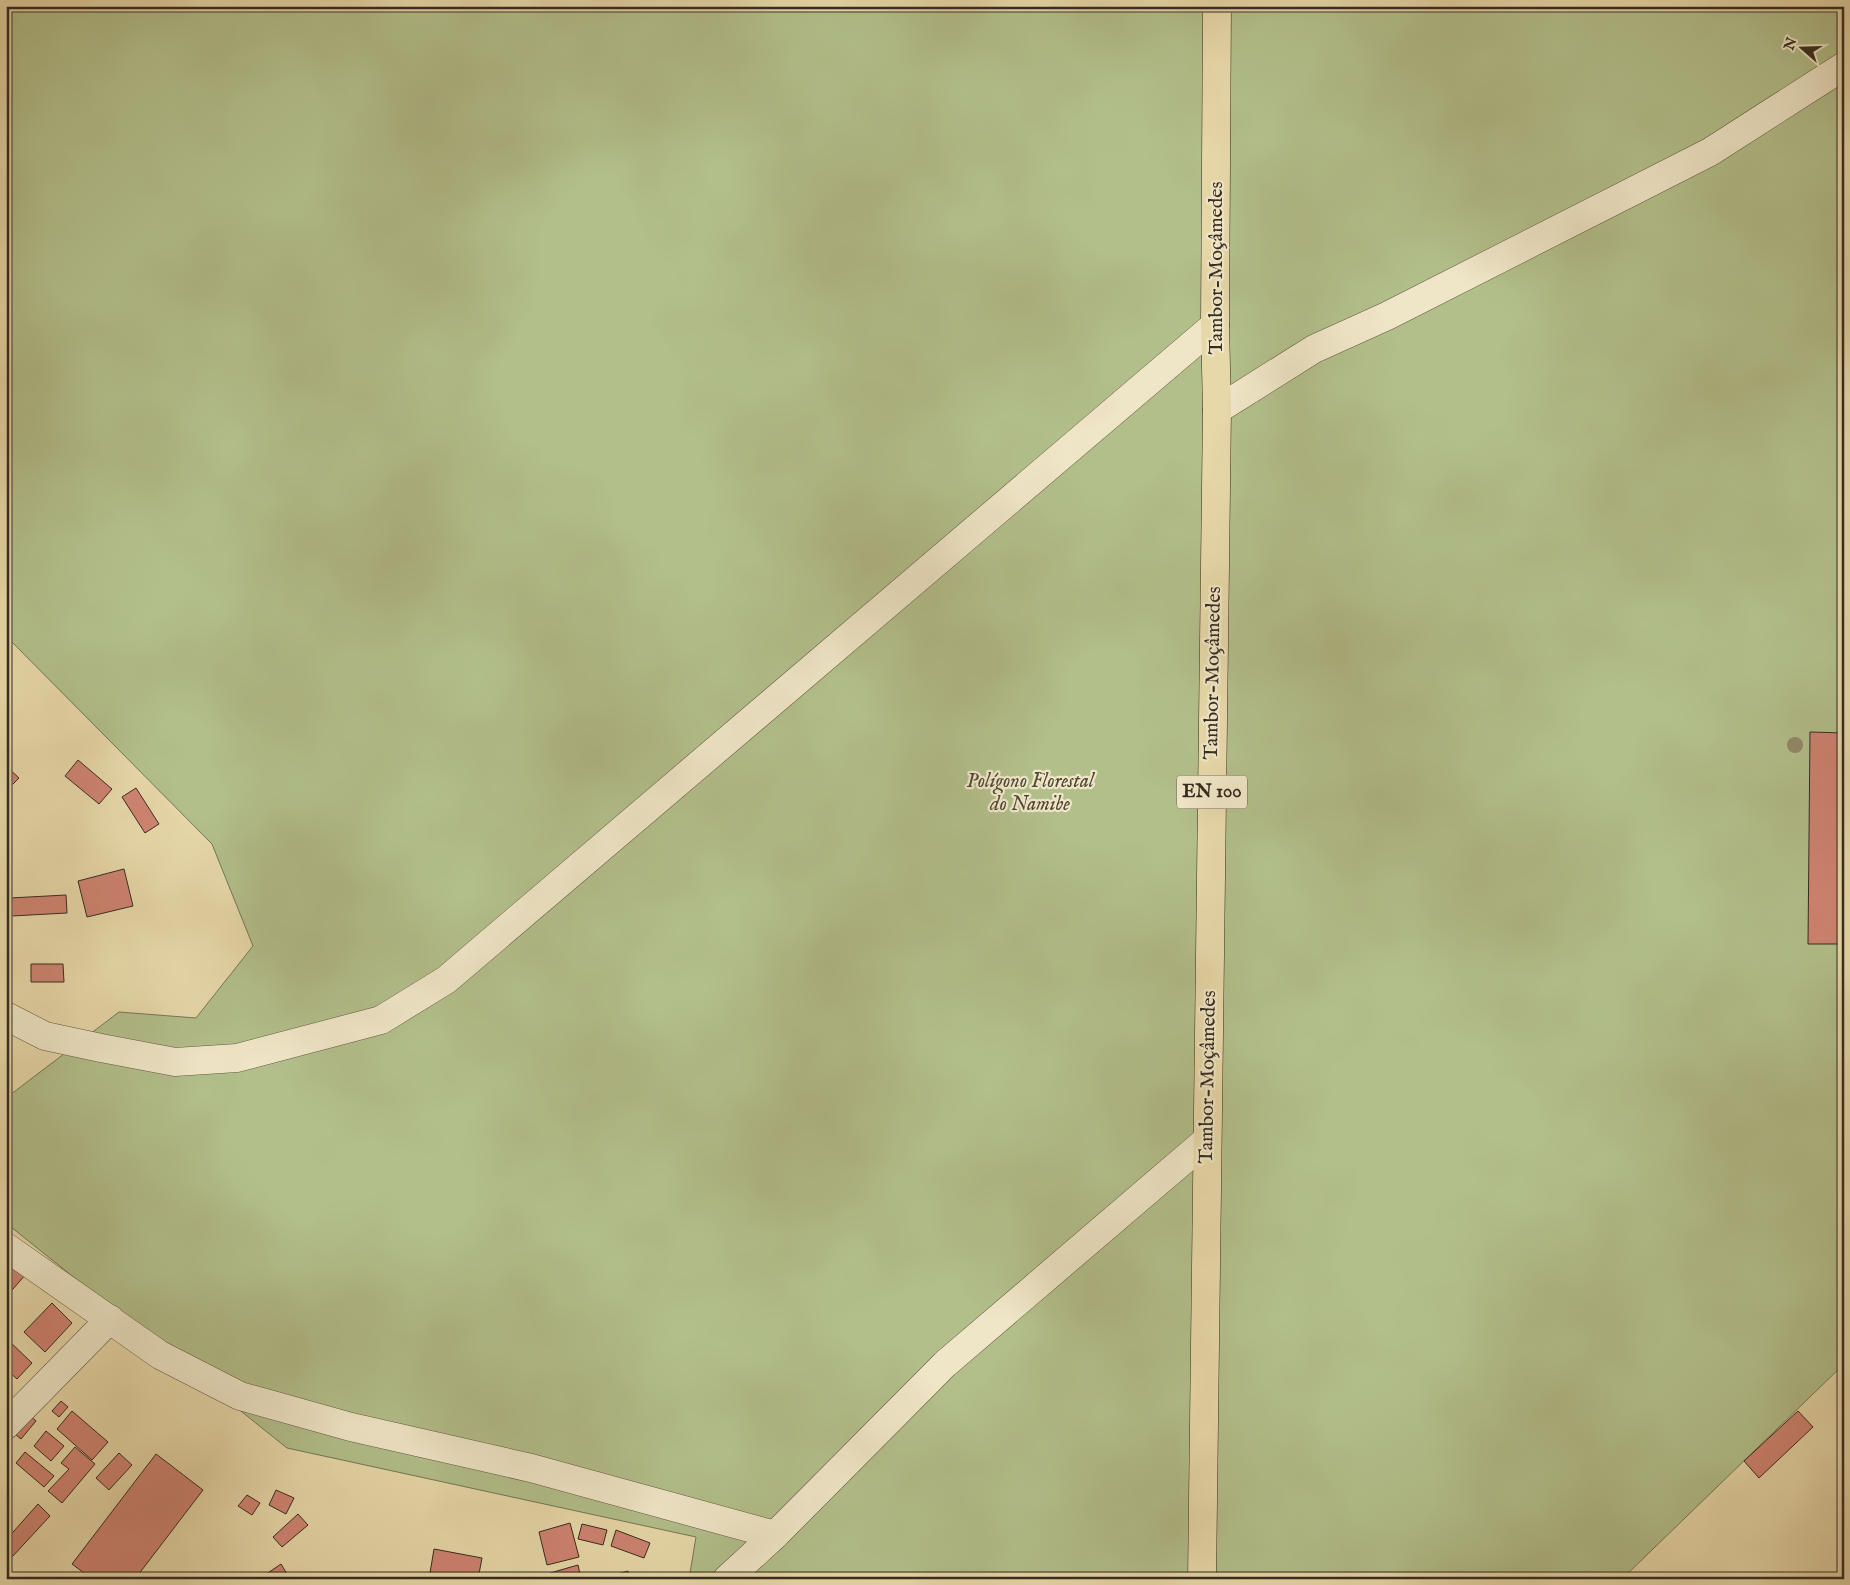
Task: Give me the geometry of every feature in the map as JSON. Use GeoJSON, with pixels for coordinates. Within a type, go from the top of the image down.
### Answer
{"type":"FeatureCollection","features":[{"type":"Feature","properties":{"kind":"main road","name":"Tambor-Moçâmedes"},"geometry":{"type":"LineString","coordinates":[[1202,1579],[1217,410],[1215,325],[1217,6]]}},
{"type":"Feature","properties":{"kind":"street"},"geometry":{"type":"LineString","coordinates":[[1217,410],[1314,349],[1387,316],[1710,152],[1844,66]]}},
{"type":"Feature","properties":{"kind":"street"},"geometry":{"type":"LineString","coordinates":[[6,1016],[45,1036],[175,1062],[237,1058],[381,1020],[446,980],[1215,325]]}},
{"type":"Feature","properties":{"kind":"street"},"geometry":{"type":"LineString","coordinates":[[727,1579],[775,1535],[945,1364],[1207,1140]]}},
{"type":"Feature","properties":{"kind":"street"},"geometry":{"type":"LineString","coordinates":[[6,1247],[160,1355],[240,1396],[351,1427],[531,1468],[775,1535]]}},
{"type":"Feature","properties":{"kind":"street"},"geometry":{"type":"LineString","coordinates":[[6,1425],[110,1319]]}},
{"type":"Feature","properties":{"kind":"green space","name":"Polígono Florestal do Namibe"},"geometry":{"type":"Polygon","coordinates":[[[6,6],[1844,6],[1844,1364],[1622,1579],[689,1579],[696,1537],[287,1448],[6,1223],[6,1098],[119,1012],[196,1018],[253,946],[212,844],[6,636],[6,6]]]}},
{"type":"Feature","properties":{"kind":"building"},"geometry":{"type":"Polygon","coordinates":[[[1810,732],[1844,733],[1844,944],[1808,944],[1810,732]]]}},
{"type":"Feature","properties":{"kind":"building"},"geometry":{"type":"Polygon","coordinates":[[[78,760],[112,789],[99,804],[65,776],[78,760]]]}},
{"type":"Feature","properties":{"kind":"building"},"geometry":{"type":"Polygon","coordinates":[[[6,766],[19,778],[6,791],[6,766]]]}},
{"type":"Feature","properties":{"kind":"building"},"geometry":{"type":"Polygon","coordinates":[[[136,788],[159,824],[145,833],[122,797],[136,788]]]}},
{"type":"Feature","properties":{"kind":"building"},"geometry":{"type":"Polygon","coordinates":[[[124,869],[133,906],[87,917],[78,881],[124,869]]]}},
{"type":"Feature","properties":{"kind":"building"},"geometry":{"type":"Polygon","coordinates":[[[66,895],[67,913],[11,916],[10,898],[66,895]]]}},
{"type":"Feature","properties":{"kind":"building"},"geometry":{"type":"Polygon","coordinates":[[[31,964],[63,964],[64,982],[31,982],[31,964]]]}},
{"type":"Feature","properties":{"kind":"building"},"geometry":{"type":"Polygon","coordinates":[[[6,1257],[26,1274],[6,1297],[6,1257]]]}},
{"type":"Feature","properties":{"kind":"building"},"geometry":{"type":"Polygon","coordinates":[[[52,1303],[72,1323],[45,1352],[24,1332],[52,1303]]]}},
{"type":"Feature","properties":{"kind":"building"},"geometry":{"type":"Polygon","coordinates":[[[6,1338],[32,1363],[17,1379],[6,1369],[6,1338]]]}},
{"type":"Feature","properties":{"kind":"building"},"geometry":{"type":"Polygon","coordinates":[[[61,1401],[68,1407],[59,1417],[52,1411],[61,1401]]]}},
{"type":"Feature","properties":{"kind":"building"},"geometry":{"type":"Polygon","coordinates":[[[72,1411],[108,1442],[92,1460],[57,1429],[72,1411]]]}},
{"type":"Feature","properties":{"kind":"building"},"geometry":{"type":"Polygon","coordinates":[[[1798,1411],[1813,1427],[1759,1478],[1744,1461],[1798,1411]]]}},
{"type":"Feature","properties":{"kind":"building"},"geometry":{"type":"Polygon","coordinates":[[[26,1412],[36,1421],[21,1439],[10,1430],[26,1412]]]}},
{"type":"Feature","properties":{"kind":"building"},"geometry":{"type":"Polygon","coordinates":[[[46,1431],[64,1446],[51,1461],[34,1446],[46,1431]]]}},
{"type":"Feature","properties":{"kind":"building"},"geometry":{"type":"Polygon","coordinates":[[[75,1447],[95,1464],[62,1503],[48,1491],[69,1469],[61,1463],[75,1447]]]}},
{"type":"Feature","properties":{"kind":"building"},"geometry":{"type":"Polygon","coordinates":[[[25,1452],[54,1476],[44,1487],[16,1463],[25,1452]]]}},
{"type":"Feature","properties":{"kind":"building"},"geometry":{"type":"Polygon","coordinates":[[[119,1453],[132,1465],[109,1490],[96,1478],[119,1453]]]}},
{"type":"Feature","properties":{"kind":"building"},"geometry":{"type":"Polygon","coordinates":[[[156,1454],[203,1490],[135,1579],[92,1579],[72,1564],[156,1454]]]}},
{"type":"Feature","properties":{"kind":"building"},"geometry":{"type":"Polygon","coordinates":[[[276,1490],[294,1498],[286,1514],[269,1505],[276,1490]]]}},
{"type":"Feature","properties":{"kind":"building"},"geometry":{"type":"Polygon","coordinates":[[[247,1495],[260,1503],[252,1515],[238,1506],[247,1495]]]}},
{"type":"Feature","properties":{"kind":"building"},"geometry":{"type":"Polygon","coordinates":[[[38,1504],[50,1516],[12,1557],[6,1552],[6,1540],[38,1504]]]}},
{"type":"Feature","properties":{"kind":"building"},"geometry":{"type":"Polygon","coordinates":[[[298,1514],[308,1525],[282,1547],[273,1537],[298,1514]]]}},
{"type":"Feature","properties":{"kind":"building"},"geometry":{"type":"Polygon","coordinates":[[[570,1523],[579,1557],[547,1565],[539,1532],[570,1523]]]}},
{"type":"Feature","properties":{"kind":"building"},"geometry":{"type":"Polygon","coordinates":[[[582,1524],[607,1530],[603,1545],[578,1539],[582,1524]]]}},
{"type":"Feature","properties":{"kind":"building"},"geometry":{"type":"Polygon","coordinates":[[[616,1530],[650,1543],[644,1558],[611,1546],[616,1530]]]}},
{"type":"Feature","properties":{"kind":"building"},"geometry":{"type":"Polygon","coordinates":[[[434,1549],[482,1558],[478,1579],[429,1579],[434,1549]]]}},
{"type":"Feature","properties":{"kind":"building"},"geometry":{"type":"Polygon","coordinates":[[[281,1564],[290,1579],[259,1579],[281,1564]]]}},
{"type":"Feature","properties":{"kind":"building"},"geometry":{"type":"Polygon","coordinates":[[[578,1565],[581,1579],[552,1579],[550,1573],[578,1565]]]}},
{"type":"Feature","properties":{"kind":"building"},"geometry":{"type":"Polygon","coordinates":[[[628,1571],[630,1579],[599,1579],[628,1571]]]}},
{"type":"Feature","properties":{"kind":"building"},"geometry":{"type":"Polygon","coordinates":[[[6,1572],[14,1579],[6,1579],[6,1572]]]}}]}
